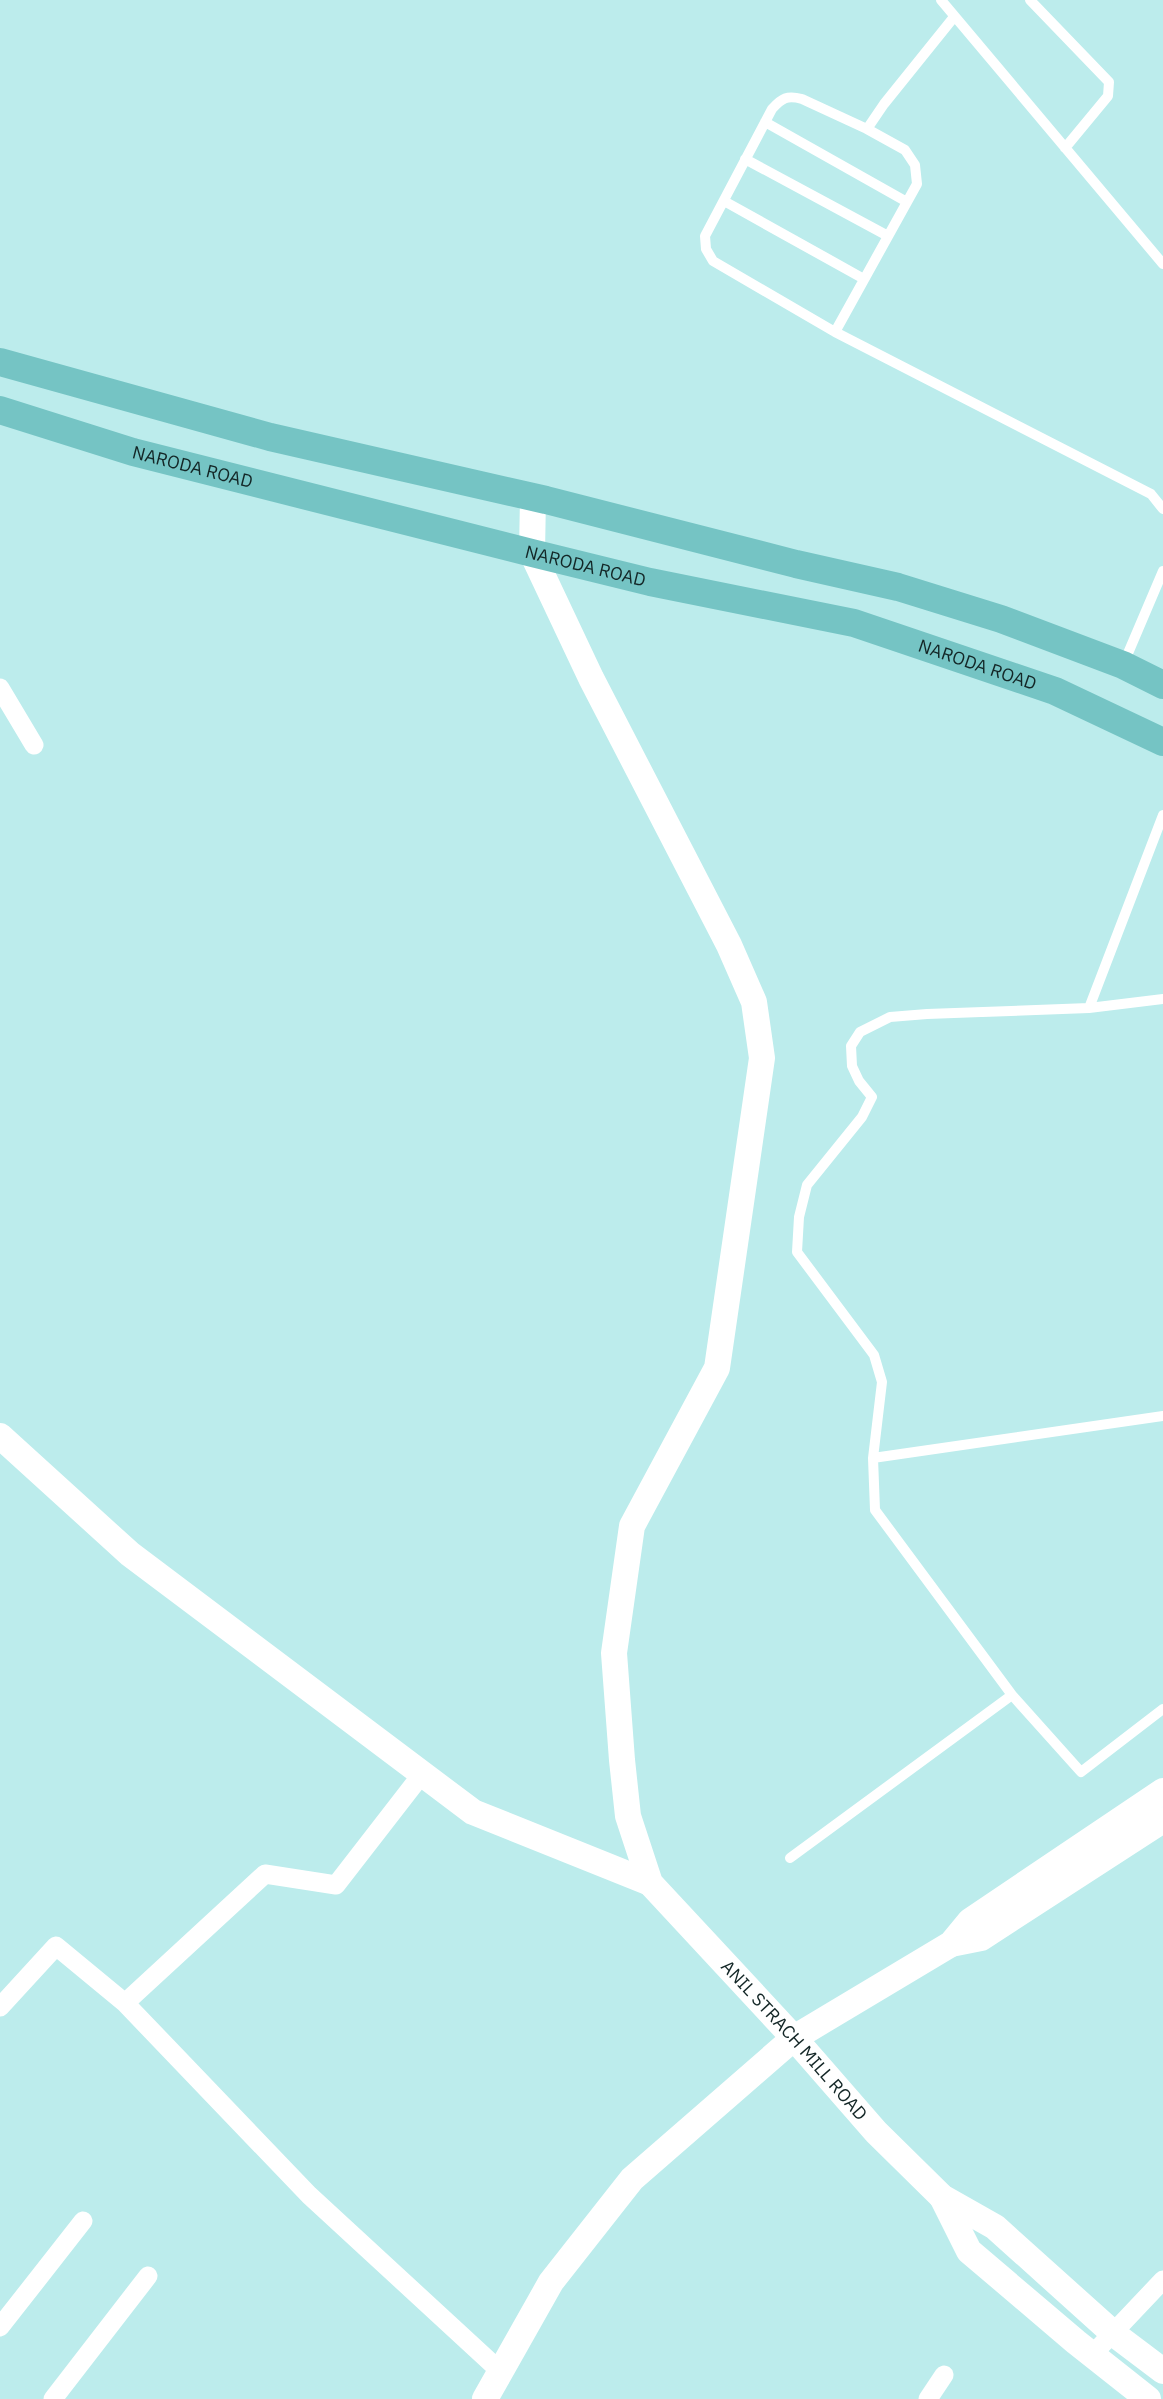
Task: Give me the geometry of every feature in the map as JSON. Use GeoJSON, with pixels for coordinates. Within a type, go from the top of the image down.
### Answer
{"type":"FeatureCollection","features":[{"type":"Feature","properties":{"kind":"main road"},"geometry":{"type":"LineString","coordinates":[[0,362],[270,437],[533,497],[796,564],[898,587],[1000,619],[1122,666],[1163,685]]}},
{"type":"Feature","properties":{"kind":"main road","name":"NARODA ROAD"},"geometry":{"type":"LineString","coordinates":[[0,410],[133,452],[532,553],[650,582],[854,623],[1055,691],[1163,742]]}},
{"type":"Feature","properties":{"kind":"street"},"geometry":{"type":"LineString","coordinates":[[533,497],[532,553],[591,678],[730,945],[754,1002],[762,1058],[717,1368],[632,1526],[614,1653],[628,1816],[650,1883]]}},
{"type":"Feature","properties":{"kind":"street"},"geometry":{"type":"LineString","coordinates":[[0,688],[34,746]]}},
{"type":"Feature","properties":{"kind":"street"},"geometry":{"type":"LineString","coordinates":[[0,1436],[130,1554],[473,1812],[650,1883]]}},
{"type":"Feature","properties":{"kind":"street"},"geometry":{"type":"LineString","coordinates":[[125,2003],[265,1874],[336,1885],[422,1774]]}},
{"type":"Feature","properties":{"kind":"street"},"geometry":{"type":"LineString","coordinates":[[485,2399],[551,2282],[632,2179],[794,2038],[951,1944],[970,1921],[1163,1791]]}},
{"type":"Feature","properties":{"kind":"street"},"geometry":{"type":"LineString","coordinates":[[951,1944],[981,1938],[1163,1820]]}},
{"type":"Feature","properties":{"kind":"street","name":"ANIL STRACH MILL ROAD"},"geometry":{"type":"LineString","coordinates":[[650,1883],[794,2038],[876,2132],[942,2198],[995,2226],[1114,2334],[1163,2371]]}},
{"type":"Feature","properties":{"kind":"street"},"geometry":{"type":"LineString","coordinates":[[0,2007],[56,1946],[125,2003],[309,2195],[500,2371]]}},
{"type":"Feature","properties":{"kind":"street","name":"ANIL STRACH MILL ROAD"},"geometry":{"type":"LineString","coordinates":[[942,2198],[969,2251],[1092,2356],[1148,2399]]}},
{"type":"Feature","properties":{"kind":"street"},"geometry":{"type":"LineString","coordinates":[[0,2327],[82,2221]]}},
{"type":"Feature","properties":{"kind":"street"},"geometry":{"type":"LineString","coordinates":[[984,2264],[1007,2238]]}},
{"type":"Feature","properties":{"kind":"street"},"geometry":{"type":"LineString","coordinates":[[53,2399],[148,2276]]}},
{"type":"Feature","properties":{"kind":"street"},"geometry":{"type":"LineString","coordinates":[[1092,2356],[1163,2280]]}},
{"type":"Feature","properties":{"kind":"street"},"geometry":{"type":"LineString","coordinates":[[928,2399],[944,2375]]}},
{"type":"Feature","properties":{"kind":"lane"},"geometry":{"type":"LineString","coordinates":[[941,0],[1163,264]]}},
{"type":"Feature","properties":{"kind":"lane"},"geometry":{"type":"LineString","coordinates":[[1030,0],[1110,82],[1108,96],[1065,148]]}},
{"type":"Feature","properties":{"kind":"lane"},"geometry":{"type":"LineString","coordinates":[[867,129],[884,104],[954,17]]}},
{"type":"Feature","properties":{"kind":"lane"},"geometry":{"type":"LineString","coordinates":[[835,332],[917,184],[915,164],[905,150],[822,106],[793,96],[782,98],[772,109],[705,236],[706,249],[713,261],[835,332],[1151,494],[1163,509]]}},
{"type":"Feature","properties":{"kind":"lane"},"geometry":{"type":"LineString","coordinates":[[765,122],[907,202]]}},
{"type":"Feature","properties":{"kind":"lane"},"geometry":{"type":"LineString","coordinates":[[745,159],[888,236]]}},
{"type":"Feature","properties":{"kind":"lane"},"geometry":{"type":"LineString","coordinates":[[724,201],[864,279]]}},
{"type":"Feature","properties":{"kind":"lane"},"geometry":{"type":"LineString","coordinates":[[1122,666],[1163,571]]}},
{"type":"Feature","properties":{"kind":"lane"},"geometry":{"type":"LineString","coordinates":[[1089,1008],[1163,815]]}},
{"type":"Feature","properties":{"kind":"lane"},"geometry":{"type":"LineString","coordinates":[[1163,999],[1089,1008],[890,1017],[860,1032],[851,1046],[852,1066],[859,1081],[872,1097],[862,1117],[807,1185],[799,1216],[798,1252],[874,1355],[882,1382],[873,1458],[875,1510],[1012,1695],[1081,1772],[1163,1709]]}},
{"type":"Feature","properties":{"kind":"lane"},"geometry":{"type":"LineString","coordinates":[[873,1458],[1163,1416]]}},
{"type":"Feature","properties":{"kind":"lane"},"geometry":{"type":"LineString","coordinates":[[790,1858],[1012,1695]]}}]}
